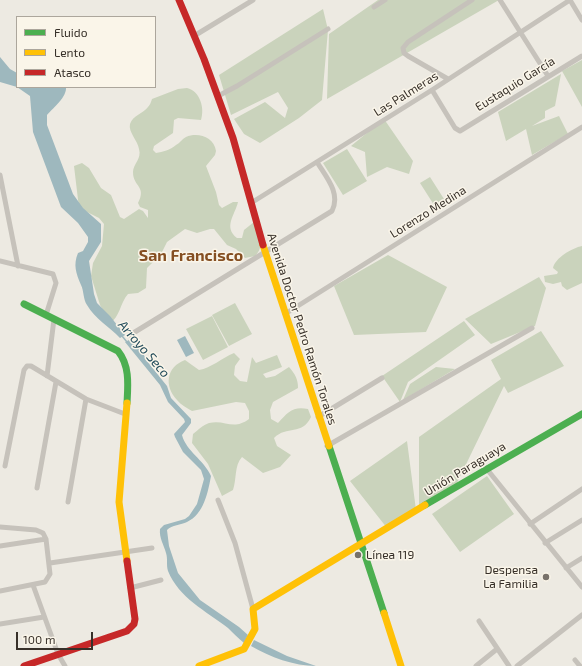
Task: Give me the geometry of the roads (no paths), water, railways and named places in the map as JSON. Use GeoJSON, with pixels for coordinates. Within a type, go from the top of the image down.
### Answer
{"type":"FeatureCollection","features":[{"type":"Feature","properties":{"kind":"street","name":"Avenida Doctor Pedro Ramón Torales"},"geometry":{"type":"LineString","coordinates":[[179,0],[218,96],[233,138],[265,252],[327,446],[401,666]]}},
{"type":"Feature","properties":{"kind":"street"},"geometry":{"type":"LineString","coordinates":[[194,36],[253,0]]}},
{"type":"Feature","properties":{"kind":"street"},"geometry":{"type":"LineString","coordinates":[[374,7],[385,0]]}},
{"type":"Feature","properties":{"kind":"street"},"geometry":{"type":"LineString","coordinates":[[448,79],[408,56],[404,53],[403,48],[408,42],[472,0]]}},
{"type":"Feature","properties":{"kind":"street"},"geometry":{"type":"LineString","coordinates":[[500,0],[548,76]]}},
{"type":"Feature","properties":{"kind":"street"},"geometry":{"type":"LineString","coordinates":[[570,0],[582,20]]}},
{"type":"Feature","properties":{"kind":"street","name":"Las Palmeras"},"geometry":{"type":"LineString","coordinates":[[251,202],[432,90],[570,0]]}},
{"type":"Feature","properties":{"kind":"street"},"geometry":{"type":"LineString","coordinates":[[218,96],[237,86],[328,28]]}},
{"type":"Feature","properties":{"kind":"street","name":"Eustaquio García"},"geometry":{"type":"LineString","coordinates":[[432,90],[455,128],[460,131],[582,56]]}},
{"type":"Feature","properties":{"kind":"street","name":"Lorenzo Medina"},"geometry":{"type":"LineString","coordinates":[[285,314],[582,127]]}},
{"type":"Feature","properties":{"kind":"street"},"geometry":{"type":"LineString","coordinates":[[130,335],[332,212],[336,204],[334,190],[317,162]]}},
{"type":"Feature","properties":{"kind":"street"},"geometry":{"type":"LineString","coordinates":[[0,175],[1,188],[18,266]]}},
{"type":"Feature","properties":{"kind":"street"},"geometry":{"type":"LineString","coordinates":[[0,260],[18,266],[53,274],[56,278],[56,284],[46,315]]}},
{"type":"Feature","properties":{"kind":"street"},"geometry":{"type":"LineString","coordinates":[[24,304],[120,352],[128,374],[119,502],[134,624],[127,631],[24,666]]}},
{"type":"Feature","properties":{"kind":"street"},"geometry":{"type":"LineString","coordinates":[[46,376],[54,319]]}},
{"type":"Feature","properties":{"kind":"street"},"geometry":{"type":"LineString","coordinates":[[327,446],[532,328]]}},
{"type":"Feature","properties":{"kind":"street"},"geometry":{"type":"LineString","coordinates":[[5,466],[24,370],[27,366],[31,366],[86,399],[125,414]]}},
{"type":"Feature","properties":{"kind":"street"},"geometry":{"type":"LineString","coordinates":[[318,417],[382,378]]}},
{"type":"Feature","properties":{"kind":"street"},"geometry":{"type":"LineString","coordinates":[[37,488],[56,382]]}},
{"type":"Feature","properties":{"kind":"street"},"geometry":{"type":"LineString","coordinates":[[68,502],[86,399]]}},
{"type":"Feature","properties":{"kind":"street","name":"Unión Paraguaya"},"geometry":{"type":"LineString","coordinates":[[253,609],[486,468],[582,414]]}},
{"type":"Feature","properties":{"kind":"street"},"geometry":{"type":"LineString","coordinates":[[486,468],[582,587]]}},
{"type":"Feature","properties":{"kind":"street"},"geometry":{"type":"LineString","coordinates":[[530,524],[582,489]]}},
{"type":"Feature","properties":{"kind":"street"},"geometry":{"type":"LineString","coordinates":[[199,666],[244,649],[255,629],[253,609],[235,543],[218,500]]}},
{"type":"Feature","properties":{"kind":"street"},"geometry":{"type":"LineString","coordinates":[[545,543],[582,520]]}},
{"type":"Feature","properties":{"kind":"street"},"geometry":{"type":"LineString","coordinates":[[0,527],[36,530],[43,533],[46,538],[50,563],[50,574],[47,580],[33,585],[0,591]]}},
{"type":"Feature","properties":{"kind":"street"},"geometry":{"type":"LineString","coordinates":[[0,546],[46,538]]}},
{"type":"Feature","properties":{"kind":"street"},"geometry":{"type":"LineString","coordinates":[[50,563],[152,548]]}},
{"type":"Feature","properties":{"kind":"street"},"geometry":{"type":"LineString","coordinates":[[566,568],[582,558]]}},
{"type":"Feature","properties":{"kind":"street"},"geometry":{"type":"LineString","coordinates":[[130,588],[161,580]]}},
{"type":"Feature","properties":{"kind":"street"},"geometry":{"type":"LineString","coordinates":[[33,585],[58,654],[65,666]]}},
{"type":"Feature","properties":{"kind":"street"},"geometry":{"type":"LineString","coordinates":[[517,666],[582,615]]}},
{"type":"Feature","properties":{"kind":"street"},"geometry":{"type":"LineString","coordinates":[[0,624],[44,617]]}},
{"type":"Feature","properties":{"kind":"street"},"geometry":{"type":"LineString","coordinates":[[479,621],[509,666]]}},
{"type":"Feature","properties":{"kind":"street"},"geometry":{"type":"LineString","coordinates":[[476,666],[497,649]]}},
{"type":"Feature","properties":{"kind":"street"},"geometry":{"type":"LineString","coordinates":[[575,660],[580,666]]}},
{"type":"Feature","properties":{"kind":"water"},"geometry":{"type":"Polygon","coordinates":[[[0,57],[10,69],[16,72],[16,87],[0,82],[0,57]]]}},
{"type":"Feature","properties":{"kind":"water"},"geometry":{"type":"Polygon","coordinates":[[[18,88],[66,88],[62,98],[47,115],[47,125],[73,194],[83,208],[101,224],[101,242],[89,261],[94,294],[97,303],[110,316],[125,335],[120,338],[94,315],[84,298],[75,265],[76,257],[78,253],[83,251],[88,242],[88,237],[78,223],[61,207],[33,132],[30,96],[18,88]]]}},
{"type":"Feature","properties":{"kind":"water"},"geometry":{"type":"Polygon","coordinates":[[[185,336],[194,353],[186,357],[177,340],[185,336]]]}},
{"type":"Feature","properties":{"kind":"water"},"geometry":{"type":"Polygon","coordinates":[[[129,340],[143,353],[146,360],[167,386],[171,398],[191,419],[191,423],[182,435],[184,441],[208,470],[211,476],[204,502],[198,514],[187,522],[171,527],[167,530],[169,546],[178,573],[200,600],[248,635],[244,643],[228,628],[202,610],[186,596],[173,581],[168,571],[167,555],[161,538],[160,529],[164,525],[185,519],[189,516],[197,504],[204,479],[201,470],[183,452],[174,434],[185,422],[184,419],[168,402],[160,385],[125,342],[129,340]]]}},
{"type":"Feature","properties":{"kind":"water"},"geometry":{"type":"Polygon","coordinates":[[[254,640],[287,656],[316,666],[291,663],[266,654],[251,646],[254,640]]]}},
{"type":"Feature","properties":{"kind":"waterway","name":"Arroyo Seco"},"geometry":{"type":"LineString","coordinates":[[122,336],[127,342]]}},
{"type":"Feature","properties":{"kind":"place","name":"Línea 119"},"geometry":{"type":"Point","coordinates":[358,555]}},
{"type":"Feature","properties":{"kind":"place","name":"Despensa La Familia"},"geometry":{"type":"Point","coordinates":[546,577]}},
{"type":"Feature","properties":{"kind":"district","name":"San Francisco"},"geometry":{"type":"Point","coordinates":[191,256]}}]}
